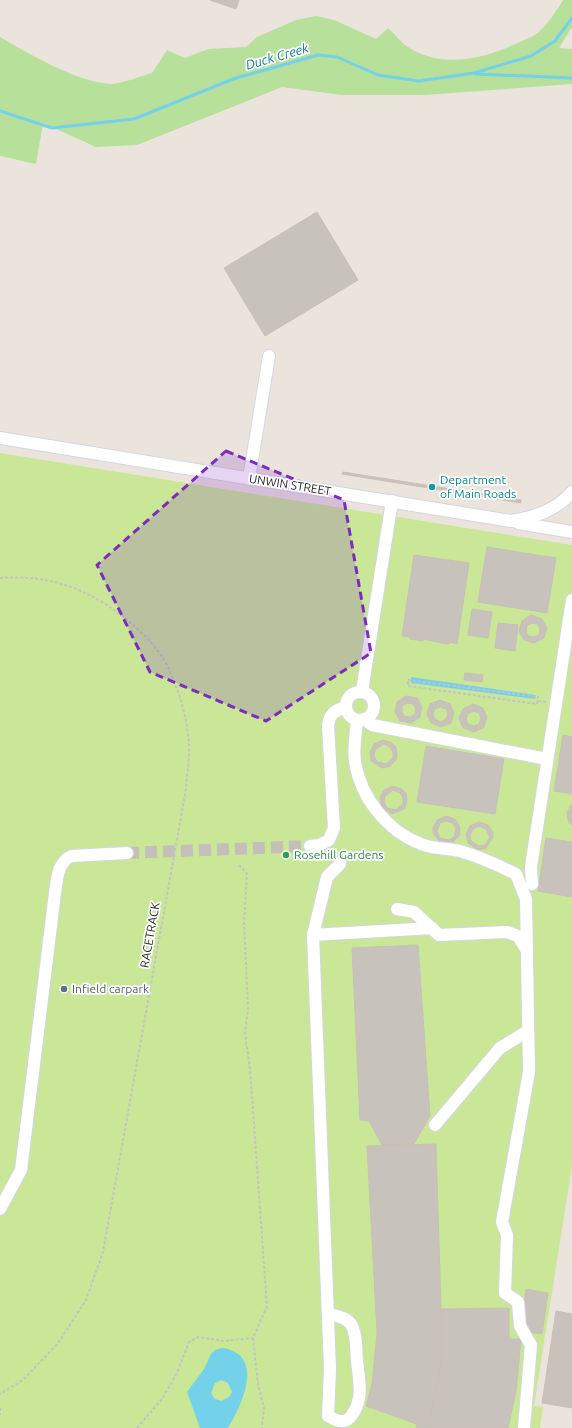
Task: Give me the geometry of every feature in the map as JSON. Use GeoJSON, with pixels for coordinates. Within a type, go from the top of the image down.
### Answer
{"type":"FeatureCollection","features":[{"type":"Feature","properties":{"kind":"street"},"geometry":{"type":"LineString","coordinates":[[249,479],[269,356]]}},
{"type":"Feature","properties":{"kind":"street","name":"UNWIN STREET"},"geometry":{"type":"LineString","coordinates":[[0,438],[511,521],[528,518],[548,511],[564,501],[572,492]]}},
{"type":"Feature","properties":{"kind":"street"},"geometry":{"type":"LineString","coordinates":[[362,691],[392,501]]}},
{"type":"Feature","properties":{"kind":"street"},"geometry":{"type":"LineString","coordinates":[[511,521],[572,532]]}},
{"type":"Feature","properties":{"kind":"street"},"geometry":{"type":"LineString","coordinates":[[532,884],[531,867],[572,600]]}},
{"type":"Feature","properties":{"kind":"street"},"geometry":{"type":"LineString","coordinates":[[310,846],[318,846],[329,840],[334,828],[328,726],[331,716],[334,712],[345,708],[350,696],[362,691]]}},
{"type":"Feature","properties":{"kind":"street"},"geometry":{"type":"LineString","coordinates":[[361,719],[372,713],[374,704],[370,696],[362,691]]}},
{"type":"Feature","properties":{"kind":"street"},"geometry":{"type":"LineString","coordinates":[[345,708],[350,716],[361,719],[372,725],[547,759]]}},
{"type":"Feature","properties":{"kind":"street"},"geometry":{"type":"LineString","coordinates":[[361,719],[355,760],[360,784],[375,810],[395,828],[421,844],[459,851],[490,861],[516,874],[526,899],[529,1072],[502,1222],[507,1235],[505,1293],[518,1302],[520,1326],[531,1345],[524,1428]]}},
{"type":"Feature","properties":{"kind":"street"},"geometry":{"type":"LineString","coordinates":[[0,1209],[21,1170],[55,893],[60,866],[67,858],[71,856],[127,853]]}},
{"type":"Feature","properties":{"kind":"street"},"geometry":{"type":"LineString","coordinates":[[329,1314],[344,1318],[351,1324],[356,1343],[360,1394],[359,1404],[350,1418],[344,1422],[337,1422],[328,1416],[330,1369],[329,1314],[313,934],[327,877],[340,864]]}},
{"type":"Feature","properties":{"kind":"street"},"geometry":{"type":"LineString","coordinates":[[397,909],[414,912],[439,935],[507,932],[518,936],[526,950]]}},
{"type":"Feature","properties":{"kind":"street"},"geometry":{"type":"LineString","coordinates":[[313,934],[432,928]]}},
{"type":"Feature","properties":{"kind":"street"},"geometry":{"type":"LineString","coordinates":[[435,1125],[500,1048],[528,1031]]}},
{"type":"Feature","properties":{"kind":"path","name":"RACETRACK"},"geometry":{"type":"LineString","coordinates":[[0,578],[46,579],[86,592],[118,612],[149,639],[168,666],[182,701],[189,736],[186,789],[103,1252],[86,1300],[58,1343],[23,1380],[0,1394]]}},
{"type":"Feature","properties":{"kind":"path"},"geometry":{"type":"LineString","coordinates":[[408,680],[411,680],[536,697],[538,697],[537,704],[408,686],[408,680]]}},
{"type":"Feature","properties":{"kind":"path"},"geometry":{"type":"LineString","coordinates":[[240,865],[247,874],[244,922],[248,1007],[245,1034],[250,1069],[267,1306],[254,1338],[258,1384],[264,1408],[262,1428]]}},
{"type":"Feature","properties":{"kind":"path"},"geometry":{"type":"LineString","coordinates":[[137,1428],[162,1399],[177,1373],[189,1342],[198,1337],[223,1341],[254,1338]]}},
{"type":"Feature","properties":{"kind":"path"},"geometry":{"type":"LineString","coordinates":[[0,1408],[0,1415]]}},
{"type":"Feature","properties":{"kind":"highlighted area"},"geometry":{"type":"Polygon","coordinates":[[[226,451],[344,500],[371,653],[266,721],[150,672],[97,565],[226,451]]]}},
{"type":"Feature","properties":{"kind":"green space"},"geometry":{"type":"Polygon","coordinates":[[[563,0],[572,0],[572,27],[559,48],[572,49],[572,84],[425,95],[341,95],[282,87],[137,145],[96,147],[43,123],[36,164],[0,156],[0,37],[68,73],[97,82],[115,84],[152,73],[167,50],[185,58],[208,49],[246,47],[257,37],[296,20],[316,16],[334,20],[376,39],[388,28],[408,47],[421,54],[435,58],[450,60],[479,57],[507,48],[537,33],[549,21],[563,0]]]}},
{"type":"Feature","properties":{"kind":"green space","name":"Rosehill Gardens"},"geometry":{"type":"Polygon","coordinates":[[[0,453],[572,545],[572,1166],[534,1406],[543,1407],[540,1428],[0,1428],[0,453]]]}},
{"type":"Feature","properties":{"kind":"water"},"geometry":{"type":"Polygon","coordinates":[[[411,677],[536,695],[535,699],[411,683],[411,677]]]}},
{"type":"Feature","properties":{"kind":"water"},"geometry":{"type":"Polygon","coordinates":[[[222,1348],[235,1352],[243,1360],[247,1370],[247,1382],[239,1407],[228,1428],[200,1428],[187,1392],[204,1369],[211,1354],[215,1350],[222,1348]],[[221,1380],[215,1383],[211,1393],[215,1399],[221,1401],[229,1397],[232,1392],[228,1383],[221,1380]]]}},
{"type":"Feature","properties":{"kind":"building"},"geometry":{"type":"Polygon","coordinates":[[[210,0],[239,0],[236,9],[210,0]]]}},
{"type":"Feature","properties":{"kind":"building"},"geometry":{"type":"Polygon","coordinates":[[[317,212],[358,280],[265,336],[224,268],[317,212]]]}},
{"type":"Feature","properties":{"kind":"building","name":"Department of Main Roads"},"geometry":{"type":"Polygon","coordinates":[[[343,472],[521,500],[521,503],[342,474],[343,472]]]}},
{"type":"Feature","properties":{"kind":"building"},"geometry":{"type":"Polygon","coordinates":[[[487,547],[556,558],[547,613],[478,602],[487,547]]]}},
{"type":"Feature","properties":{"kind":"building"},"geometry":{"type":"Polygon","coordinates":[[[414,555],[469,563],[457,644],[450,642],[447,644],[423,639],[423,641],[402,636],[414,555]]]}},
{"type":"Feature","properties":{"kind":"building"},"geometry":{"type":"Polygon","coordinates":[[[472,609],[492,612],[488,638],[468,635],[472,609]]]}},
{"type":"Feature","properties":{"kind":"building"},"geometry":{"type":"Polygon","coordinates":[[[531,615],[542,619],[547,628],[544,638],[534,643],[524,640],[519,631],[522,621],[531,615]],[[532,623],[527,625],[526,631],[528,636],[534,637],[539,635],[540,629],[538,624],[532,623]]]}},
{"type":"Feature","properties":{"kind":"building"},"geometry":{"type":"Polygon","coordinates":[[[498,623],[518,625],[515,651],[495,648],[498,623]]]}},
{"type":"Feature","properties":{"kind":"building"},"geometry":{"type":"Polygon","coordinates":[[[465,673],[483,675],[482,682],[464,680],[465,673]]]}},
{"type":"Feature","properties":{"kind":"building"},"geometry":{"type":"Polygon","coordinates":[[[406,696],[417,698],[422,707],[420,717],[411,723],[400,721],[395,712],[397,702],[406,696]],[[407,703],[402,706],[404,716],[410,717],[415,714],[416,709],[413,704],[407,703]]]}},
{"type":"Feature","properties":{"kind":"building"},"geometry":{"type":"Polygon","coordinates":[[[440,700],[450,704],[454,713],[451,723],[441,727],[431,723],[427,714],[430,704],[440,700]],[[440,707],[435,709],[433,714],[435,719],[441,722],[446,719],[448,714],[446,709],[440,707]]]}},
{"type":"Feature","properties":{"kind":"building"},"geometry":{"type":"Polygon","coordinates":[[[473,704],[483,708],[487,717],[484,727],[474,732],[463,728],[459,718],[463,709],[473,704]],[[473,711],[468,714],[466,719],[468,724],[474,726],[479,724],[481,718],[479,713],[473,711]]]}},
{"type":"Feature","properties":{"kind":"building"},"geometry":{"type":"Polygon","coordinates":[[[563,735],[572,737],[572,794],[554,791],[563,735]]]}},
{"type":"Feature","properties":{"kind":"building"},"geometry":{"type":"Polygon","coordinates":[[[383,740],[392,743],[396,747],[396,760],[390,766],[382,768],[371,761],[370,752],[374,744],[383,740]],[[384,744],[375,750],[374,756],[377,762],[386,764],[393,758],[393,752],[390,747],[384,744]]]}},
{"type":"Feature","properties":{"kind":"building"},"geometry":{"type":"Polygon","coordinates":[[[426,746],[504,759],[495,814],[417,802],[426,746]]]}},
{"type":"Feature","properties":{"kind":"building"},"geometry":{"type":"Polygon","coordinates":[[[393,786],[402,789],[406,793],[407,802],[404,809],[392,814],[382,807],[380,798],[384,790],[393,786]],[[393,790],[385,796],[384,802],[387,808],[396,810],[403,804],[403,798],[400,793],[393,790]]]}},
{"type":"Feature","properties":{"kind":"building"},"geometry":{"type":"Polygon","coordinates":[[[572,804],[572,825],[569,823],[567,813],[572,804]]]}},
{"type":"Feature","properties":{"kind":"building"},"geometry":{"type":"Polygon","coordinates":[[[446,816],[455,819],[460,827],[459,836],[453,842],[449,844],[441,843],[433,833],[433,828],[437,820],[446,816]],[[446,821],[440,823],[437,832],[440,838],[449,840],[454,837],[456,829],[453,823],[446,821]]]}},
{"type":"Feature","properties":{"kind":"building"},"geometry":{"type":"Polygon","coordinates":[[[479,822],[488,825],[493,833],[493,837],[486,848],[478,850],[468,843],[466,834],[470,826],[479,822]],[[479,826],[473,829],[470,835],[471,841],[479,846],[485,845],[490,837],[486,829],[479,826]]]}},
{"type":"Feature","properties":{"kind":"building"},"geometry":{"type":"Polygon","coordinates":[[[546,838],[572,842],[572,897],[538,891],[546,838]]]}},
{"type":"Feature","properties":{"kind":"building"},"geometry":{"type":"Polygon","coordinates":[[[418,945],[430,1116],[414,1144],[382,1145],[369,1121],[360,1120],[352,948],[418,945]]]}},
{"type":"Feature","properties":{"kind":"building"},"geometry":{"type":"Polygon","coordinates":[[[436,1144],[441,1309],[441,1366],[428,1428],[366,1406],[372,1384],[377,1334],[367,1146],[436,1144]]]}},
{"type":"Feature","properties":{"kind":"building"},"geometry":{"type":"Polygon","coordinates":[[[526,1289],[548,1293],[542,1334],[528,1332],[522,1320],[526,1289]]]}},
{"type":"Feature","properties":{"kind":"building"},"geometry":{"type":"Polygon","coordinates":[[[509,1308],[509,1339],[521,1339],[516,1392],[508,1428],[428,1428],[441,1366],[441,1309],[509,1308]]]}},
{"type":"Feature","properties":{"kind":"building"},"geometry":{"type":"Polygon","coordinates":[[[556,1311],[572,1314],[572,1408],[542,1403],[556,1311]]]}},
{"type":"Feature","properties":{"kind":"building"},"geometry":{"type":"Polygon","coordinates":[[[417,1424],[428,1428],[416,1428],[417,1424]]]}},
{"type":"Feature","properties":{"kind":"waterway","name":"Duck Creek"},"geometry":{"type":"LineString","coordinates":[[0,111],[52,128],[134,119],[233,79],[318,55],[337,57],[378,75],[419,81],[474,73],[531,56],[555,41],[572,18]]}},
{"type":"Feature","properties":{"kind":"waterway"},"geometry":{"type":"LineString","coordinates":[[475,74],[572,78]]}},
{"type":"Feature","properties":{"kind":"tunnel"},"geometry":{"type":"LineString","coordinates":[[127,853],[310,846]]}},
{"type":"Feature","properties":{"kind":"place","name":"Department of Main Roads"},"geometry":{"type":"Point","coordinates":[432,487]}},
{"type":"Feature","properties":{"kind":"place","name":"Rosehill Gardens"},"geometry":{"type":"Point","coordinates":[286,855]}},
{"type":"Feature","properties":{"kind":"place","name":"Infield carpark"},"geometry":{"type":"Point","coordinates":[64,989]}}]}
